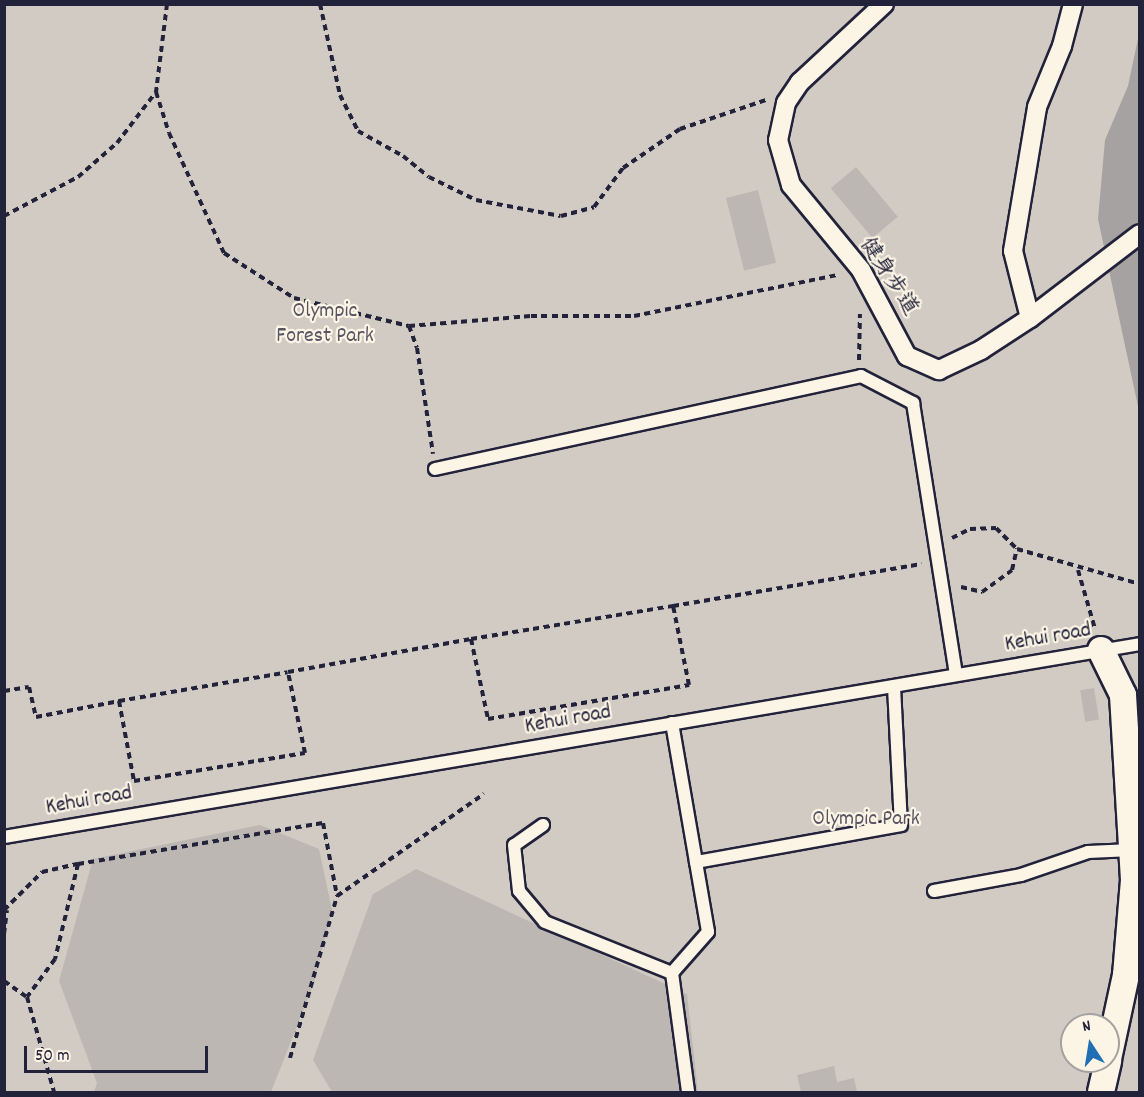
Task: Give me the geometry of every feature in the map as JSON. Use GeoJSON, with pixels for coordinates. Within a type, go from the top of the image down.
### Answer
{"type":"FeatureCollection","features":[{"type":"Feature","properties":{"kind":"street","name":"健身步道"},"geometry":{"type":"LineString","coordinates":[[884,4],[800,82],[786,103],[778,140],[791,185],[861,270],[907,356],[939,370],[981,350],[1030,318],[1140,234]]}},
{"type":"Feature","properties":{"kind":"street"},"geometry":{"type":"LineString","coordinates":[[1030,318],[1013,251],[1036,106],[1062,46],[1073,4]]}},
{"type":"Feature","properties":{"kind":"street"},"geometry":{"type":"LineString","coordinates":[[1101,650],[1123,695],[1134,880],[1126,975],[1118,1013]]}},
{"type":"Feature","properties":{"kind":"street"},"geometry":{"type":"LineString","coordinates":[[1101,1092],[1105,1073]]}},
{"type":"Feature","properties":{"kind":"lane"},"geometry":{"type":"LineString","coordinates":[[435,469],[859,376],[913,403],[936,562],[956,675]]}},
{"type":"Feature","properties":{"kind":"lane","name":"Kehui road"},"geometry":{"type":"LineString","coordinates":[[4,837],[1140,644]]}},
{"type":"Feature","properties":{"kind":"lane"},"geometry":{"type":"LineString","coordinates":[[696,862],[901,825],[894,686]]}},
{"type":"Feature","properties":{"kind":"lane"},"geometry":{"type":"LineString","coordinates":[[672,723],[708,932],[672,973],[688,1092]]}},
{"type":"Feature","properties":{"kind":"lane"},"geometry":{"type":"LineString","coordinates":[[543,825],[514,845],[519,891],[544,922],[672,973]]}},
{"type":"Feature","properties":{"kind":"lane"},"geometry":{"type":"LineString","coordinates":[[934,891],[1021,875],[1088,852],[1132,850]]}},
{"type":"Feature","properties":{"kind":"path"},"geometry":{"type":"LineString","coordinates":[[167,4],[156,92],[169,133],[224,253],[294,298],[410,326],[531,316],[634,316],[861,270],[859,376]]}},
{"type":"Feature","properties":{"kind":"path"},"geometry":{"type":"LineString","coordinates":[[320,4],[340,95],[358,131],[403,156],[429,177],[476,200],[561,216],[594,207],[623,168],[680,129],[761,100],[786,103]]}},
{"type":"Feature","properties":{"kind":"path"},"geometry":{"type":"LineString","coordinates":[[4,216],[78,177],[117,143],[156,92]]}},
{"type":"Feature","properties":{"kind":"path"},"geometry":{"type":"LineString","coordinates":[[410,326],[417,348],[435,469]]}},
{"type":"Feature","properties":{"kind":"path"},"geometry":{"type":"LineString","coordinates":[[4,691],[29,687],[36,717],[471,639],[936,562],[949,540],[970,529],[996,528],[1017,549],[1078,569],[1140,584]]}},
{"type":"Feature","properties":{"kind":"path"},"geometry":{"type":"LineString","coordinates":[[936,562],[955,585],[982,592],[1012,570],[1017,549]]}},
{"type":"Feature","properties":{"kind":"path"},"geometry":{"type":"LineString","coordinates":[[1078,569],[1101,650]]}},
{"type":"Feature","properties":{"kind":"path"},"geometry":{"type":"LineString","coordinates":[[471,639],[488,720],[689,685],[673,606]]}},
{"type":"Feature","properties":{"kind":"path"},"geometry":{"type":"LineString","coordinates":[[118,701],[134,781],[305,753],[288,672]]}},
{"type":"Feature","properties":{"kind":"path"},"geometry":{"type":"LineString","coordinates":[[338,896],[484,794]]}},
{"type":"Feature","properties":{"kind":"path"},"geometry":{"type":"LineString","coordinates":[[4,934],[6,910],[42,872],[78,864],[323,824],[338,896],[291,1058]]}},
{"type":"Feature","properties":{"kind":"path"},"geometry":{"type":"LineString","coordinates":[[27,997],[55,959],[78,864]]}},
{"type":"Feature","properties":{"kind":"path"},"geometry":{"type":"LineString","coordinates":[[4,981],[27,997],[54,1092]]}},
{"type":"Feature","properties":{"kind":"green space"},"geometry":{"type":"Polygon","coordinates":[[[5,5],[1139,5],[1139,1092],[5,1092],[5,5]]]}},
{"type":"Feature","properties":{"kind":"shaded area"},"geometry":{"type":"Polygon","coordinates":[[[1139,34],[1139,411],[1098,219],[1105,140],[1128,86],[1139,34]]]}},
{"type":"Feature","properties":{"kind":"building"},"geometry":{"type":"Polygon","coordinates":[[[856,167],[898,217],[873,238],[831,188],[856,167]]]}},
{"type":"Feature","properties":{"kind":"building"},"geometry":{"type":"Polygon","coordinates":[[[758,190],[776,263],[744,271],[726,198],[758,190]]]}},
{"type":"Feature","properties":{"kind":"building"},"geometry":{"type":"Polygon","coordinates":[[[1094,688],[1099,720],[1085,722],[1080,690],[1094,688]]]}},
{"type":"Feature","properties":{"kind":"building"},"geometry":{"type":"Polygon","coordinates":[[[260,825],[319,849],[332,910],[314,983],[271,1092],[94,1092],[97,1083],[59,981],[93,859],[260,825]]]}},
{"type":"Feature","properties":{"kind":"building"},"geometry":{"type":"Polygon","coordinates":[[[416,869],[687,994],[698,1092],[332,1092],[313,1060],[373,894],[416,869]]]}},
{"type":"Feature","properties":{"kind":"building"},"geometry":{"type":"Polygon","coordinates":[[[834,1066],[837,1082],[854,1078],[857,1092],[801,1092],[797,1075],[834,1066]]]}},
{"type":"Feature","properties":{"kind":"park label","name":"Olympic Forest Park"},"geometry":{"type":"Point","coordinates":[325,324]}},
{"type":"Feature","properties":{"kind":"park label","name":"Olympic Park"},"geometry":{"type":"Point","coordinates":[866,820]}}]}
